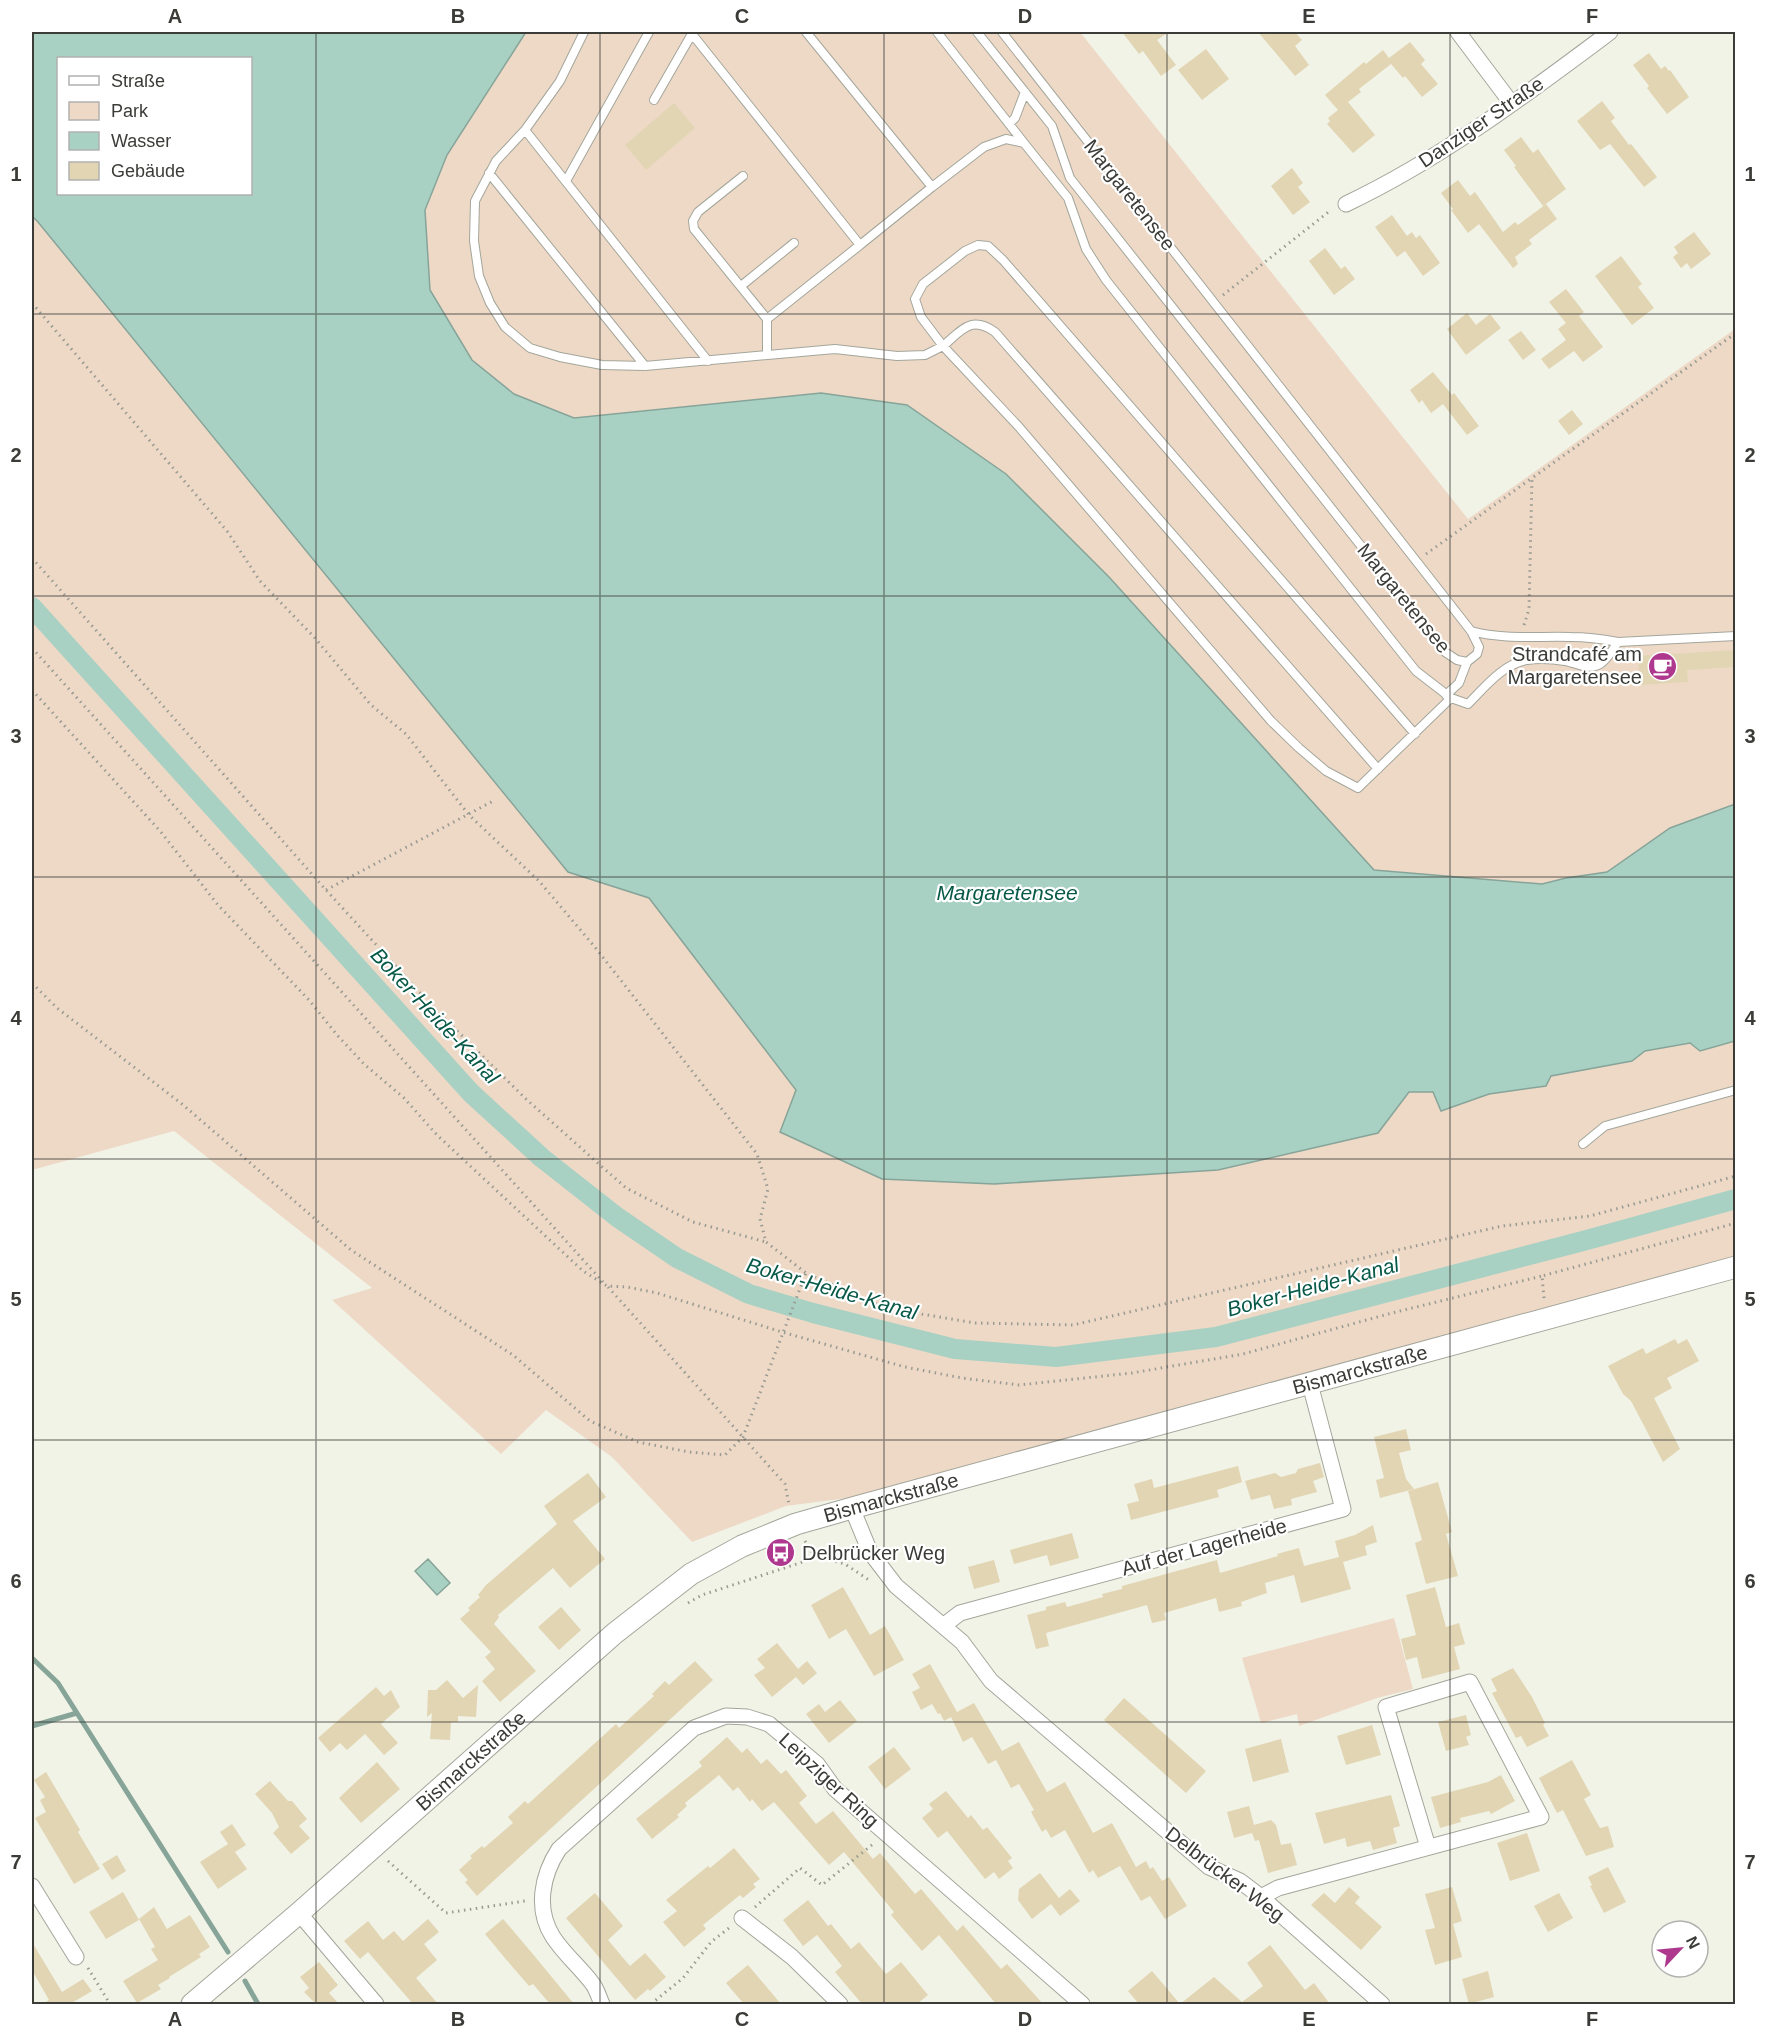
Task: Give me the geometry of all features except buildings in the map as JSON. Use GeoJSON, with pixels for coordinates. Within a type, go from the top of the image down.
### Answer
{"type":"FeatureCollection","features":[{"type":"Feature","properties":{"kind":"main road","name":"Bismarckstraße"},"geometry":{"type":"LineString","coordinates":[[192,2004],[234,1973],[615,1633],[691,1574],[742,1546],[796,1524],[852,1508],[1736,1267]]}},
{"type":"Feature","properties":{"kind":"street"},"geometry":{"type":"LineString","coordinates":[[1458,32],[1512,104]]}},
{"type":"Feature","properties":{"kind":"street","name":"Danziger Straße"},"geometry":{"type":"LineString","coordinates":[[1346,204],[1395,178],[1512,104],[1610,32]]}},
{"type":"Feature","properties":{"kind":"street","name":"Auf der Lagerheide"},"geometry":{"type":"LineString","coordinates":[[943,1626],[960,1613],[1343,1509],[1310,1384]]}},
{"type":"Feature","properties":{"kind":"street","name":"Delbrücker Weg"},"geometry":{"type":"LineString","coordinates":[[852,1508],[870,1552],[896,1586],[962,1642],[991,1682],[1209,1867],[1240,1881],[1261,1897],[1382,2004]]}},
{"type":"Feature","properties":{"kind":"street"},"geometry":{"type":"LineString","coordinates":[[1261,1897],[1278,1888],[1541,1817],[1470,1682],[1386,1707],[1428,1847]]}},
{"type":"Feature","properties":{"kind":"street","name":"Leipziger Ring"},"geometry":{"type":"LineString","coordinates":[[602,2004],[594,1985],[554,1938],[544,1916],[542,1899],[544,1879],[551,1862],[559,1850],[694,1728],[726,1716],[747,1717],[769,1725],[817,1764],[835,1789],[1082,2004]]}},
{"type":"Feature","properties":{"kind":"street"},"geometry":{"type":"LineString","coordinates":[[32,1886],[76,1957]]}},
{"type":"Feature","properties":{"kind":"street"},"geometry":{"type":"LineString","coordinates":[[32,1917],[46,1910]]}},
{"type":"Feature","properties":{"kind":"street"},"geometry":{"type":"LineString","coordinates":[[299,1913],[376,2004]]}},
{"type":"Feature","properties":{"kind":"street"},"geometry":{"type":"LineString","coordinates":[[742,1918],[792,1957],[840,2004]]}},
{"type":"Feature","properties":{"kind":"lane"},"geometry":{"type":"LineString","coordinates":[[584,32],[560,81],[525,130],[496,161],[475,201],[474,241],[479,276],[490,303],[505,327],[530,348],[560,357],[602,364],[645,366],[835,349],[897,356],[925,355],[943,345],[964,328],[975,323],[984,324],[995,332],[1378,769]]}},
{"type":"Feature","properties":{"kind":"lane"},"geometry":{"type":"LineString","coordinates":[[566,182],[649,32]]}},
{"type":"Feature","properties":{"kind":"lane"},"geometry":{"type":"LineString","coordinates":[[806,32],[932,187]]}},
{"type":"Feature","properties":{"kind":"lane"},"geometry":{"type":"LineString","coordinates":[[938,32],[1068,198],[1086,249],[1106,280],[1416,671],[1449,697],[1468,704],[1511,665],[1527,660],[1545,659],[1568,661],[1589,668],[1602,663],[1618,642]]}},
{"type":"Feature","properties":{"kind":"lane","name":"Margaretensee"},"geometry":{"type":"LineString","coordinates":[[977,32],[1052,126],[1070,178],[1445,652],[1456,660],[1467,662],[1477,654],[1479,647],[1471,631],[1002,32]]}},
{"type":"Feature","properties":{"kind":"lane"},"geometry":{"type":"LineString","coordinates":[[654,100],[692,33],[860,245]]}},
{"type":"Feature","properties":{"kind":"lane"},"geometry":{"type":"LineString","coordinates":[[1010,124],[1015,118],[1025,92]]}},
{"type":"Feature","properties":{"kind":"lane"},"geometry":{"type":"LineString","coordinates":[[525,130],[708,361]]}},
{"type":"Feature","properties":{"kind":"lane"},"geometry":{"type":"LineString","coordinates":[[767,319],[984,147],[1006,139],[1024,143]]}},
{"type":"Feature","properties":{"kind":"lane"},"geometry":{"type":"LineString","coordinates":[[489,173],[645,366]]}},
{"type":"Feature","properties":{"kind":"lane"},"geometry":{"type":"LineString","coordinates":[[743,176],[698,212],[693,221],[694,230],[767,319],[767,356]]}},
{"type":"Feature","properties":{"kind":"lane"},"geometry":{"type":"LineString","coordinates":[[1068,198],[1070,178]]}},
{"type":"Feature","properties":{"kind":"lane"},"geometry":{"type":"LineString","coordinates":[[741,286],[794,243]]}},
{"type":"Feature","properties":{"kind":"lane"},"geometry":{"type":"LineString","coordinates":[[1415,734],[1011,269],[988,246],[978,244],[965,251],[923,284],[915,299],[921,317],[943,345],[1019,427],[1271,721],[1326,771],[1358,788],[1415,734],[1449,697],[1459,683],[1467,662]]}},
{"type":"Feature","properties":{"kind":"lane"},"geometry":{"type":"LineString","coordinates":[[1471,631],[1491,636],[1581,637],[1618,642],[1736,636]]}},
{"type":"Feature","properties":{"kind":"lane"},"geometry":{"type":"LineString","coordinates":[[1583,1143],[1605,1126],[1736,1090]]}},
{"type":"Feature","properties":{"kind":"path"},"geometry":{"type":"LineString","coordinates":[[1215,302],[1330,210],[1346,204]]}},
{"type":"Feature","properties":{"kind":"path"},"geometry":{"type":"LineString","coordinates":[[32,303],[227,531],[260,581],[314,637],[372,705],[406,734],[469,815],[539,881],[594,946],[757,1154],[768,1188],[760,1219],[766,1242]]}},
{"type":"Feature","properties":{"kind":"path"},"geometry":{"type":"LineString","coordinates":[[1417,561],[1736,333]]}},
{"type":"Feature","properties":{"kind":"path"},"geometry":{"type":"LineString","coordinates":[[1519,638],[1530,609],[1532,478]]}},
{"type":"Feature","properties":{"kind":"path"},"geometry":{"type":"LineString","coordinates":[[32,558],[326,890],[435,1009],[527,1100],[626,1188],[693,1222],[766,1242],[806,1273],[885,1308],[975,1323],[1073,1325],[1502,1226],[1590,1216],[1736,1176]]}},
{"type":"Feature","properties":{"kind":"path"},"geometry":{"type":"LineString","coordinates":[[32,648],[785,1484],[789,1507],[796,1524]]}},
{"type":"Feature","properties":{"kind":"path"},"geometry":{"type":"LineString","coordinates":[[32,690],[161,831],[218,905],[309,1000],[364,1064],[404,1098],[437,1135],[583,1271],[607,1286],[657,1293],[905,1367],[962,1378],[1019,1384],[1132,1373],[1243,1354],[1736,1223]]}},
{"type":"Feature","properties":{"kind":"path"},"geometry":{"type":"LineString","coordinates":[[326,890],[495,800]]}},
{"type":"Feature","properties":{"kind":"path"},"geometry":{"type":"LineString","coordinates":[[32,983],[57,1008],[182,1104],[351,1250],[513,1355],[590,1421],[638,1442],[689,1452],[725,1455],[744,1437],[806,1273]]}},
{"type":"Feature","properties":{"kind":"path"},"geometry":{"type":"LineString","coordinates":[[1542,1276],[1547,1319]]}},
{"type":"Feature","properties":{"kind":"path"},"geometry":{"type":"LineString","coordinates":[[683,1606],[702,1595],[818,1557],[845,1564],[880,1587],[896,1586]]}},
{"type":"Feature","properties":{"kind":"path"},"geometry":{"type":"LineString","coordinates":[[651,2004],[683,1978],[711,1942],[800,1868],[822,1885],[886,1833]]}},
{"type":"Feature","properties":{"kind":"path"},"geometry":{"type":"LineString","coordinates":[[372,1848],[446,1913],[542,1899]]}},
{"type":"Feature","properties":{"kind":"path"},"geometry":{"type":"LineString","coordinates":[[76,1957],[87,1965],[110,2004]]}},
{"type":"Feature","properties":{"kind":"green space"},"geometry":{"type":"Polygon","coordinates":[[[526,32],[1080,32],[1468,519],[1735,329],[1735,804],[1670,828],[1607,872],[1542,884],[1374,870],[1109,577],[821,393],[574,418],[514,394],[472,360],[430,290],[425,210],[447,155],[526,32]]]}},
{"type":"Feature","properties":{"kind":"green space"},"geometry":{"type":"Polygon","coordinates":[[[32,40],[57,195],[1409,1092],[1433,1092],[1442,1111],[1489,1094],[1546,1086],[1551,1076],[1632,1061],[1645,1051],[1690,1043],[1700,1051],[1735,1041],[1735,1258],[863,1496],[786,1506],[692,1542],[612,1457],[546,1410],[501,1454],[332,1300],[372,1288],[174,1131],[32,1170],[32,40]]]}},
{"type":"Feature","properties":{"kind":"green space"},"geometry":{"type":"Polygon","coordinates":[[[1394,1618],[1413,1689],[1377,1698],[1299,1726],[1297,1714],[1261,1723],[1242,1658],[1394,1618]]]}},
{"type":"Feature","properties":{"kind":"water","name":"Margaretensee"},"geometry":{"type":"Polygon","coordinates":[[[32,32],[526,32],[447,155],[425,210],[430,290],[472,360],[514,394],[574,418],[821,393],[907,405],[1006,474],[1109,577],[1374,870],[1542,884],[1607,872],[1670,828],[1735,804],[1735,1041],[1700,1051],[1690,1043],[1645,1051],[1632,1061],[1551,1076],[1546,1086],[1489,1094],[1441,1111],[1433,1092],[1409,1092],[1378,1133],[1218,1170],[994,1184],[882,1179],[780,1132],[796,1090],[649,898],[568,872],[32,216],[32,32]]]}},
{"type":"Feature","properties":{"kind":"water"},"geometry":{"type":"Polygon","coordinates":[[[428,1559],[450,1583],[437,1595],[415,1571],[428,1559]]]}},
{"type":"Feature","properties":{"kind":"waterway","name":"Boker-Heide-Kanal"},"geometry":{"type":"LineString","coordinates":[[32,607],[471,1093],[542,1158],[617,1217],[677,1258],[749,1294],[813,1313],[955,1349],[1056,1357],[1216,1337],[1736,1199]]}},
{"type":"Feature","properties":{"kind":"waterway"},"geometry":{"type":"LineString","coordinates":[[32,1658],[58,1683],[228,1952]]}},
{"type":"Feature","properties":{"kind":"waterway"},"geometry":{"type":"LineString","coordinates":[[32,1726],[77,1713]]}},
{"type":"Feature","properties":{"kind":"waterway"},"geometry":{"type":"LineString","coordinates":[[245,1981],[258,2004]]}},
{"type":"Feature","properties":{"kind":"place","name":"Strandcafé am Margaretensee"},"geometry":{"type":"Point","coordinates":[1663,666]}},
{"type":"Feature","properties":{"kind":"place","name":"Delbrücker Weg"},"geometry":{"type":"Point","coordinates":[781,1553]}}]}
